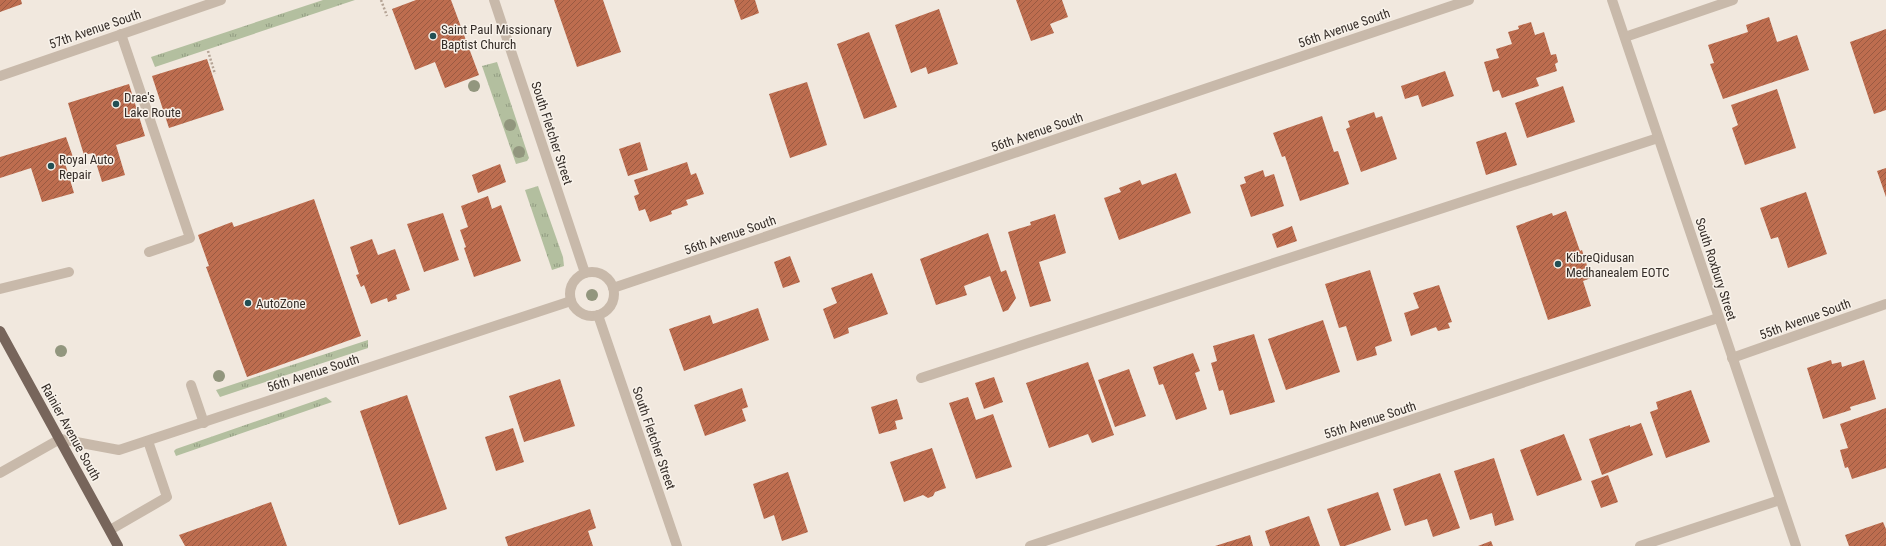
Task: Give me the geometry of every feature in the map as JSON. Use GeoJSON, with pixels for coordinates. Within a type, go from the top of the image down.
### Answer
{"type":"FeatureCollection","features":[{"type":"Feature","properties":{"kind":"main road","name":"Rainier Avenue South"},"geometry":{"type":"LineString","coordinates":[[0,331],[118,546]]}},
{"type":"Feature","properties":{"kind":"street","name":"57th Avenue South"},"geometry":{"type":"LineString","coordinates":[[0,76],[221,0]]}},
{"type":"Feature","properties":{"kind":"street","name":"South Fletcher Street"},"geometry":{"type":"LineString","coordinates":[[494,0],[585,274]]}},
{"type":"Feature","properties":{"kind":"street","name":"56th Avenue South"},"geometry":{"type":"LineString","coordinates":[[613,288],[1469,0]]}},
{"type":"Feature","properties":{"kind":"street","name":"South Roxbury Street"},"geometry":{"type":"LineString","coordinates":[[1612,0],[1796,546]]}},
{"type":"Feature","properties":{"kind":"street"},"geometry":{"type":"LineString","coordinates":[[1625,37],[1733,0]]}},
{"type":"Feature","properties":{"kind":"street"},"geometry":{"type":"LineString","coordinates":[[121,34],[190,238],[149,252]]}},
{"type":"Feature","properties":{"kind":"street"},"geometry":{"type":"LineString","coordinates":[[0,82],[42,61]]}},
{"type":"Feature","properties":{"kind":"street"},"geometry":{"type":"LineString","coordinates":[[921,378],[1658,138]]}},
{"type":"Feature","properties":{"kind":"street"},"geometry":{"type":"LineString","coordinates":[[0,289],[69,272]]}},
{"type":"Feature","properties":{"kind":"street"},"geometry":{"type":"LineString","coordinates":[[596,272],[602,274],[608,279],[613,288],[614,300],[610,307],[605,312],[590,316],[577,310],[572,301],[570,291],[576,278],[585,274],[596,272]]}},
{"type":"Feature","properties":{"kind":"street","name":"56th Avenue South"},"geometry":{"type":"LineString","coordinates":[[60,439],[116,451],[572,301]]}},
{"type":"Feature","properties":{"kind":"street","name":"55th Avenue South"},"geometry":{"type":"LineString","coordinates":[[1732,358],[1886,304]]}},
{"type":"Feature","properties":{"kind":"street","name":"South Fletcher Street"},"geometry":{"type":"LineString","coordinates":[[598,315],[677,546]]}},
{"type":"Feature","properties":{"kind":"street","name":"55th Avenue South"},"geometry":{"type":"LineString","coordinates":[[1030,546],[1718,318]]}},
{"type":"Feature","properties":{"kind":"street"},"geometry":{"type":"LineString","coordinates":[[191,385],[204,423]]}},
{"type":"Feature","properties":{"kind":"street"},"geometry":{"type":"LineString","coordinates":[[0,473],[60,439]]}},
{"type":"Feature","properties":{"kind":"street"},"geometry":{"type":"LineString","coordinates":[[110,530],[167,497],[148,441]]}},
{"type":"Feature","properties":{"kind":"street"},"geometry":{"type":"LineString","coordinates":[[1640,546],[1780,500]]}},
{"type":"Feature","properties":{"kind":"path"},"geometry":{"type":"LineString","coordinates":[[381,0],[387,16]]}},
{"type":"Feature","properties":{"kind":"path"},"geometry":{"type":"LineString","coordinates":[[208,51],[215,74]]}},
{"type":"Feature","properties":{"kind":"green space"},"geometry":{"type":"Polygon","coordinates":[[[323,0],[355,0],[155,67],[151,57],[323,0]]]}},
{"type":"Feature","properties":{"kind":"green space"},"geometry":{"type":"Polygon","coordinates":[[[497,62],[529,158],[527,161],[516,164],[482,66],[497,62]]]}},
{"type":"Feature","properties":{"kind":"green space"},"geometry":{"type":"Polygon","coordinates":[[[538,186],[563,257],[564,266],[552,270],[525,190],[538,186]]]}},
{"type":"Feature","properties":{"kind":"green space"},"geometry":{"type":"Polygon","coordinates":[[[368,340],[368,348],[220,397],[216,390],[368,340]]]}},
{"type":"Feature","properties":{"kind":"green space"},"geometry":{"type":"Polygon","coordinates":[[[326,397],[332,402],[176,456],[174,451],[176,449],[326,397]]]}},
{"type":"Feature","properties":{"kind":"building"},"geometry":{"type":"Polygon","coordinates":[[[0,0],[21,0],[22,4],[0,12],[0,0]]]}},
{"type":"Feature","properties":{"kind":"building","name":"Saint Paul Missionary Baptist Church"},"geometry":{"type":"Polygon","coordinates":[[[416,0],[451,0],[479,75],[445,88],[435,62],[415,70],[392,9],[416,0]]]}},
{"type":"Feature","properties":{"kind":"building"},"geometry":{"type":"Polygon","coordinates":[[[554,0],[603,0],[621,52],[577,67],[554,0]]]}},
{"type":"Feature","properties":{"kind":"building"},"geometry":{"type":"Polygon","coordinates":[[[734,0],[755,0],[759,13],[741,20],[734,0]]]}},
{"type":"Feature","properties":{"kind":"building"},"geometry":{"type":"Polygon","coordinates":[[[1016,0],[1062,0],[1068,17],[1050,24],[1054,33],[1031,41],[1016,0]]]}},
{"type":"Feature","properties":{"kind":"building"},"geometry":{"type":"Polygon","coordinates":[[[939,9],[958,64],[928,74],[926,67],[911,73],[895,25],[939,9]]]}},
{"type":"Feature","properties":{"kind":"building"},"geometry":{"type":"Polygon","coordinates":[[[1769,17],[1777,42],[1797,35],[1809,70],[1723,99],[1710,64],[1714,63],[1708,45],[1748,32],[1746,25],[1769,17]]]}},
{"type":"Feature","properties":{"kind":"building"},"geometry":{"type":"Polygon","coordinates":[[[1531,22],[1535,35],[1544,32],[1551,55],[1556,54],[1558,62],[1555,64],[1557,71],[1536,78],[1539,86],[1502,98],[1499,90],[1493,92],[1484,62],[1499,58],[1496,49],[1512,44],[1508,32],[1519,29],[1518,26],[1531,22]]]}},
{"type":"Feature","properties":{"kind":"building"},"geometry":{"type":"Polygon","coordinates":[[[1886,29],[1886,110],[1874,114],[1850,42],[1886,29]]]}},
{"type":"Feature","properties":{"kind":"building"},"geometry":{"type":"Polygon","coordinates":[[[869,32],[897,107],[864,119],[837,44],[869,32]]]}},
{"type":"Feature","properties":{"kind":"building"},"geometry":{"type":"Polygon","coordinates":[[[207,59],[224,110],[169,128],[152,76],[207,59]]]}},
{"type":"Feature","properties":{"kind":"building"},"geometry":{"type":"Polygon","coordinates":[[[1445,71],[1454,96],[1422,107],[1418,95],[1405,99],[1401,86],[1445,71]]]}},
{"type":"Feature","properties":{"kind":"building"},"geometry":{"type":"Polygon","coordinates":[[[807,82],[827,145],[790,158],[769,94],[807,82]]]}},
{"type":"Feature","properties":{"kind":"building"},"geometry":{"type":"Polygon","coordinates":[[[129,84],[145,136],[116,145],[125,175],[102,182],[93,153],[84,155],[68,103],[129,84]]]}},
{"type":"Feature","properties":{"kind":"building"},"geometry":{"type":"Polygon","coordinates":[[[1563,86],[1575,122],[1527,138],[1515,103],[1563,86]]]}},
{"type":"Feature","properties":{"kind":"building"},"geometry":{"type":"Polygon","coordinates":[[[1777,89],[1796,148],[1745,165],[1732,128],[1738,125],[1731,105],[1777,89]]]}},
{"type":"Feature","properties":{"kind":"building"},"geometry":{"type":"Polygon","coordinates":[[[1374,112],[1376,118],[1382,116],[1397,159],[1361,172],[1346,129],[1350,127],[1348,121],[1374,112]]]}},
{"type":"Feature","properties":{"kind":"building"},"geometry":{"type":"Polygon","coordinates":[[[1322,116],[1334,152],[1338,151],[1349,184],[1300,201],[1285,156],[1282,157],[1273,133],[1322,116]]]}},
{"type":"Feature","properties":{"kind":"building"},"geometry":{"type":"Polygon","coordinates":[[[1506,132],[1517,165],[1486,175],[1476,142],[1506,132]]]}},
{"type":"Feature","properties":{"kind":"building"},"geometry":{"type":"Polygon","coordinates":[[[66,137],[73,157],[64,160],[74,193],[42,202],[31,168],[0,178],[0,157],[66,137]]]}},
{"type":"Feature","properties":{"kind":"building"},"geometry":{"type":"Polygon","coordinates":[[[640,142],[648,170],[628,176],[619,149],[640,142]]]}},
{"type":"Feature","properties":{"kind":"building"},"geometry":{"type":"Polygon","coordinates":[[[687,162],[691,175],[696,173],[704,194],[686,200],[688,205],[671,211],[672,214],[650,222],[645,209],[639,211],[634,196],[639,194],[634,180],[687,162]]]}},
{"type":"Feature","properties":{"kind":"building"},"geometry":{"type":"Polygon","coordinates":[[[500,164],[506,182],[478,193],[472,175],[500,164]]]}},
{"type":"Feature","properties":{"kind":"building"},"geometry":{"type":"Polygon","coordinates":[[[1886,168],[1886,197],[1877,171],[1886,168]]]}},
{"type":"Feature","properties":{"kind":"building"},"geometry":{"type":"Polygon","coordinates":[[[1263,170],[1265,177],[1274,174],[1284,206],[1251,217],[1240,185],[1246,183],[1244,177],[1263,170]]]}},
{"type":"Feature","properties":{"kind":"building"},"geometry":{"type":"Polygon","coordinates":[[[1176,173],[1191,213],[1119,240],[1104,198],[1121,192],[1119,188],[1140,180],[1142,185],[1176,173]]]}},
{"type":"Feature","properties":{"kind":"building"},"geometry":{"type":"Polygon","coordinates":[[[1806,192],[1827,254],[1788,268],[1778,237],[1771,239],[1760,208],[1806,192]]]}},
{"type":"Feature","properties":{"kind":"building"},"geometry":{"type":"Polygon","coordinates":[[[488,196],[492,209],[501,205],[521,261],[474,277],[464,248],[466,247],[460,230],[468,227],[461,206],[488,196]]]}},
{"type":"Feature","properties":{"kind":"building"},"geometry":{"type":"Polygon","coordinates":[[[314,199],[361,336],[247,377],[206,267],[209,266],[198,235],[232,222],[234,227],[314,199]]]}},
{"type":"Feature","properties":{"kind":"building","name":"KibreQidusan Medhanealem EOTC"},"geometry":{"type":"Polygon","coordinates":[[[1566,211],[1580,251],[1582,250],[1591,278],[1583,281],[1591,306],[1548,320],[1516,226],[1552,213],[1553,216],[1566,211]]]}},
{"type":"Feature","properties":{"kind":"building"},"geometry":{"type":"Polygon","coordinates":[[[443,213],[459,260],[424,272],[407,224],[443,213]]]}},
{"type":"Feature","properties":{"kind":"building"},"geometry":{"type":"Polygon","coordinates":[[[1055,214],[1066,253],[1039,262],[1051,301],[1030,307],[1008,232],[1031,225],[1030,222],[1055,214]]]}},
{"type":"Feature","properties":{"kind":"building"},"geometry":{"type":"Polygon","coordinates":[[[1292,226],[1297,241],[1277,248],[1272,234],[1292,226]]]}},
{"type":"Feature","properties":{"kind":"building"},"geometry":{"type":"Polygon","coordinates":[[[988,233],[1001,272],[1006,270],[1016,298],[1008,310],[1003,312],[990,276],[964,286],[967,295],[936,305],[920,259],[988,233]]]}},
{"type":"Feature","properties":{"kind":"building"},"geometry":{"type":"Polygon","coordinates":[[[372,239],[378,255],[395,249],[410,290],[396,295],[397,299],[388,302],[387,298],[371,304],[364,285],[361,287],[356,275],[359,274],[350,247],[372,239]]]}},
{"type":"Feature","properties":{"kind":"building"},"geometry":{"type":"Polygon","coordinates":[[[790,256],[800,282],[783,288],[774,262],[790,256]]]}},
{"type":"Feature","properties":{"kind":"building"},"geometry":{"type":"Polygon","coordinates":[[[1370,270],[1392,341],[1375,347],[1377,355],[1357,361],[1346,326],[1339,328],[1325,284],[1370,270]]]}},
{"type":"Feature","properties":{"kind":"building"},"geometry":{"type":"Polygon","coordinates":[[[872,273],[888,314],[848,328],[849,333],[834,339],[823,309],[837,303],[831,288],[872,273]]]}},
{"type":"Feature","properties":{"kind":"building"},"geometry":{"type":"Polygon","coordinates":[[[1439,285],[1452,322],[1448,323],[1450,328],[1438,331],[1436,327],[1411,336],[1404,313],[1419,308],[1413,293],[1439,285]]]}},
{"type":"Feature","properties":{"kind":"building"},"geometry":{"type":"Polygon","coordinates":[[[758,308],[769,340],[684,371],[669,329],[710,315],[713,324],[758,308]]]}},
{"type":"Feature","properties":{"kind":"building"},"geometry":{"type":"Polygon","coordinates":[[[1323,320],[1340,372],[1286,390],[1268,339],[1323,320]]]}},
{"type":"Feature","properties":{"kind":"building"},"geometry":{"type":"Polygon","coordinates":[[[1254,334],[1275,402],[1230,415],[1223,390],[1219,391],[1211,363],[1217,361],[1213,346],[1254,334]]]}},
{"type":"Feature","properties":{"kind":"building"},"geometry":{"type":"Polygon","coordinates":[[[1193,353],[1200,371],[1195,373],[1207,409],[1176,420],[1163,384],[1159,385],[1153,367],[1193,353]]]}},
{"type":"Feature","properties":{"kind":"building"},"geometry":{"type":"Polygon","coordinates":[[[1831,360],[1832,364],[1841,362],[1842,367],[1864,360],[1876,399],[1850,407],[1851,410],[1823,419],[1807,368],[1831,360]]]}},
{"type":"Feature","properties":{"kind":"building"},"geometry":{"type":"Polygon","coordinates":[[[1088,362],[1114,435],[1092,443],[1088,434],[1049,448],[1026,383],[1088,362]]]}},
{"type":"Feature","properties":{"kind":"building"},"geometry":{"type":"Polygon","coordinates":[[[1129,369],[1146,416],[1115,427],[1098,380],[1129,369]]]}},
{"type":"Feature","properties":{"kind":"building"},"geometry":{"type":"Polygon","coordinates":[[[994,377],[1003,402],[984,409],[975,383],[994,377]]]}},
{"type":"Feature","properties":{"kind":"building"},"geometry":{"type":"Polygon","coordinates":[[[560,379],[575,426],[524,442],[509,396],[560,379]]]}},
{"type":"Feature","properties":{"kind":"building"},"geometry":{"type":"Polygon","coordinates":[[[742,388],[748,407],[742,409],[746,421],[705,436],[694,405],[742,388]]]}},
{"type":"Feature","properties":{"kind":"building"},"geometry":{"type":"Polygon","coordinates":[[[1691,390],[1710,442],[1666,458],[1650,412],[1658,409],[1656,402],[1691,390]]]}},
{"type":"Feature","properties":{"kind":"building"},"geometry":{"type":"Polygon","coordinates":[[[407,395],[447,509],[399,525],[360,411],[407,395]]]}},
{"type":"Feature","properties":{"kind":"building"},"geometry":{"type":"Polygon","coordinates":[[[968,397],[976,420],[993,414],[1012,467],[976,479],[949,403],[968,397]]]}},
{"type":"Feature","properties":{"kind":"building"},"geometry":{"type":"Polygon","coordinates":[[[897,399],[903,419],[895,421],[897,429],[879,434],[871,407],[897,399]]]}},
{"type":"Feature","properties":{"kind":"building"},"geometry":{"type":"Polygon","coordinates":[[[1886,408],[1886,468],[1852,479],[1848,467],[1845,468],[1840,450],[1848,448],[1840,424],[1886,408]]]}},
{"type":"Feature","properties":{"kind":"building"},"geometry":{"type":"Polygon","coordinates":[[[1641,423],[1653,455],[1602,475],[1589,439],[1630,425],[1630,427],[1641,423]]]}},
{"type":"Feature","properties":{"kind":"building"},"geometry":{"type":"Polygon","coordinates":[[[513,428],[524,462],[496,471],[485,437],[513,428]]]}},
{"type":"Feature","properties":{"kind":"building"},"geometry":{"type":"Polygon","coordinates":[[[1564,434],[1582,480],[1537,496],[1520,450],[1564,434]]]}},
{"type":"Feature","properties":{"kind":"building"},"geometry":{"type":"Polygon","coordinates":[[[932,448],[946,488],[935,492],[933,496],[928,498],[923,495],[904,502],[890,462],[932,448]]]}},
{"type":"Feature","properties":{"kind":"building"},"geometry":{"type":"Polygon","coordinates":[[[1494,458],[1514,520],[1495,526],[1492,513],[1470,520],[1454,471],[1494,458]]]}},
{"type":"Feature","properties":{"kind":"building"},"geometry":{"type":"Polygon","coordinates":[[[788,472],[808,532],[782,541],[774,515],[764,519],[753,484],[788,472]]]}},
{"type":"Feature","properties":{"kind":"building"},"geometry":{"type":"Polygon","coordinates":[[[1440,473],[1460,528],[1433,537],[1427,519],[1405,526],[1393,489],[1440,473]]]}},
{"type":"Feature","properties":{"kind":"building"},"geometry":{"type":"Polygon","coordinates":[[[1608,475],[1618,502],[1601,508],[1591,481],[1608,475]]]}},
{"type":"Feature","properties":{"kind":"building"},"geometry":{"type":"Polygon","coordinates":[[[1378,492],[1391,530],[1345,546],[1340,546],[1327,509],[1378,492]]]}},
{"type":"Feature","properties":{"kind":"building"},"geometry":{"type":"Polygon","coordinates":[[[271,502],[287,546],[185,546],[179,535],[271,502]]]}},
{"type":"Feature","properties":{"kind":"building"},"geometry":{"type":"Polygon","coordinates":[[[590,509],[596,528],[588,531],[593,546],[508,546],[505,537],[590,509]]]}},
{"type":"Feature","properties":{"kind":"building"},"geometry":{"type":"Polygon","coordinates":[[[1309,516],[1320,546],[1270,546],[1265,531],[1309,516]]]}},
{"type":"Feature","properties":{"kind":"building"},"geometry":{"type":"Polygon","coordinates":[[[1883,522],[1886,529],[1886,546],[1849,546],[1845,535],[1883,522]]]}},
{"type":"Feature","properties":{"kind":"building"},"geometry":{"type":"Polygon","coordinates":[[[1250,535],[1253,546],[1215,546],[1250,535]]]}},
{"type":"Feature","properties":{"kind":"building"},"geometry":{"type":"Polygon","coordinates":[[[1491,541],[1493,546],[1478,546],[1491,541]]]}},
{"type":"Feature","properties":{"kind":"place","name":"Saint Paul Missionary Baptist Church"},"geometry":{"type":"Point","coordinates":[433,36]}},
{"type":"Feature","properties":{"kind":"place","name":"Drae's Lake Route"},"geometry":{"type":"Point","coordinates":[116,104]}},
{"type":"Feature","properties":{"kind":"place","name":"Royal Auto Repair"},"geometry":{"type":"Point","coordinates":[51,166]}},
{"type":"Feature","properties":{"kind":"place","name":"KibreQidusan Medhanealem EOTC"},"geometry":{"type":"Point","coordinates":[1558,264]}},
{"type":"Feature","properties":{"kind":"place","name":"AutoZone"},"geometry":{"type":"Point","coordinates":[248,303]}}]}
